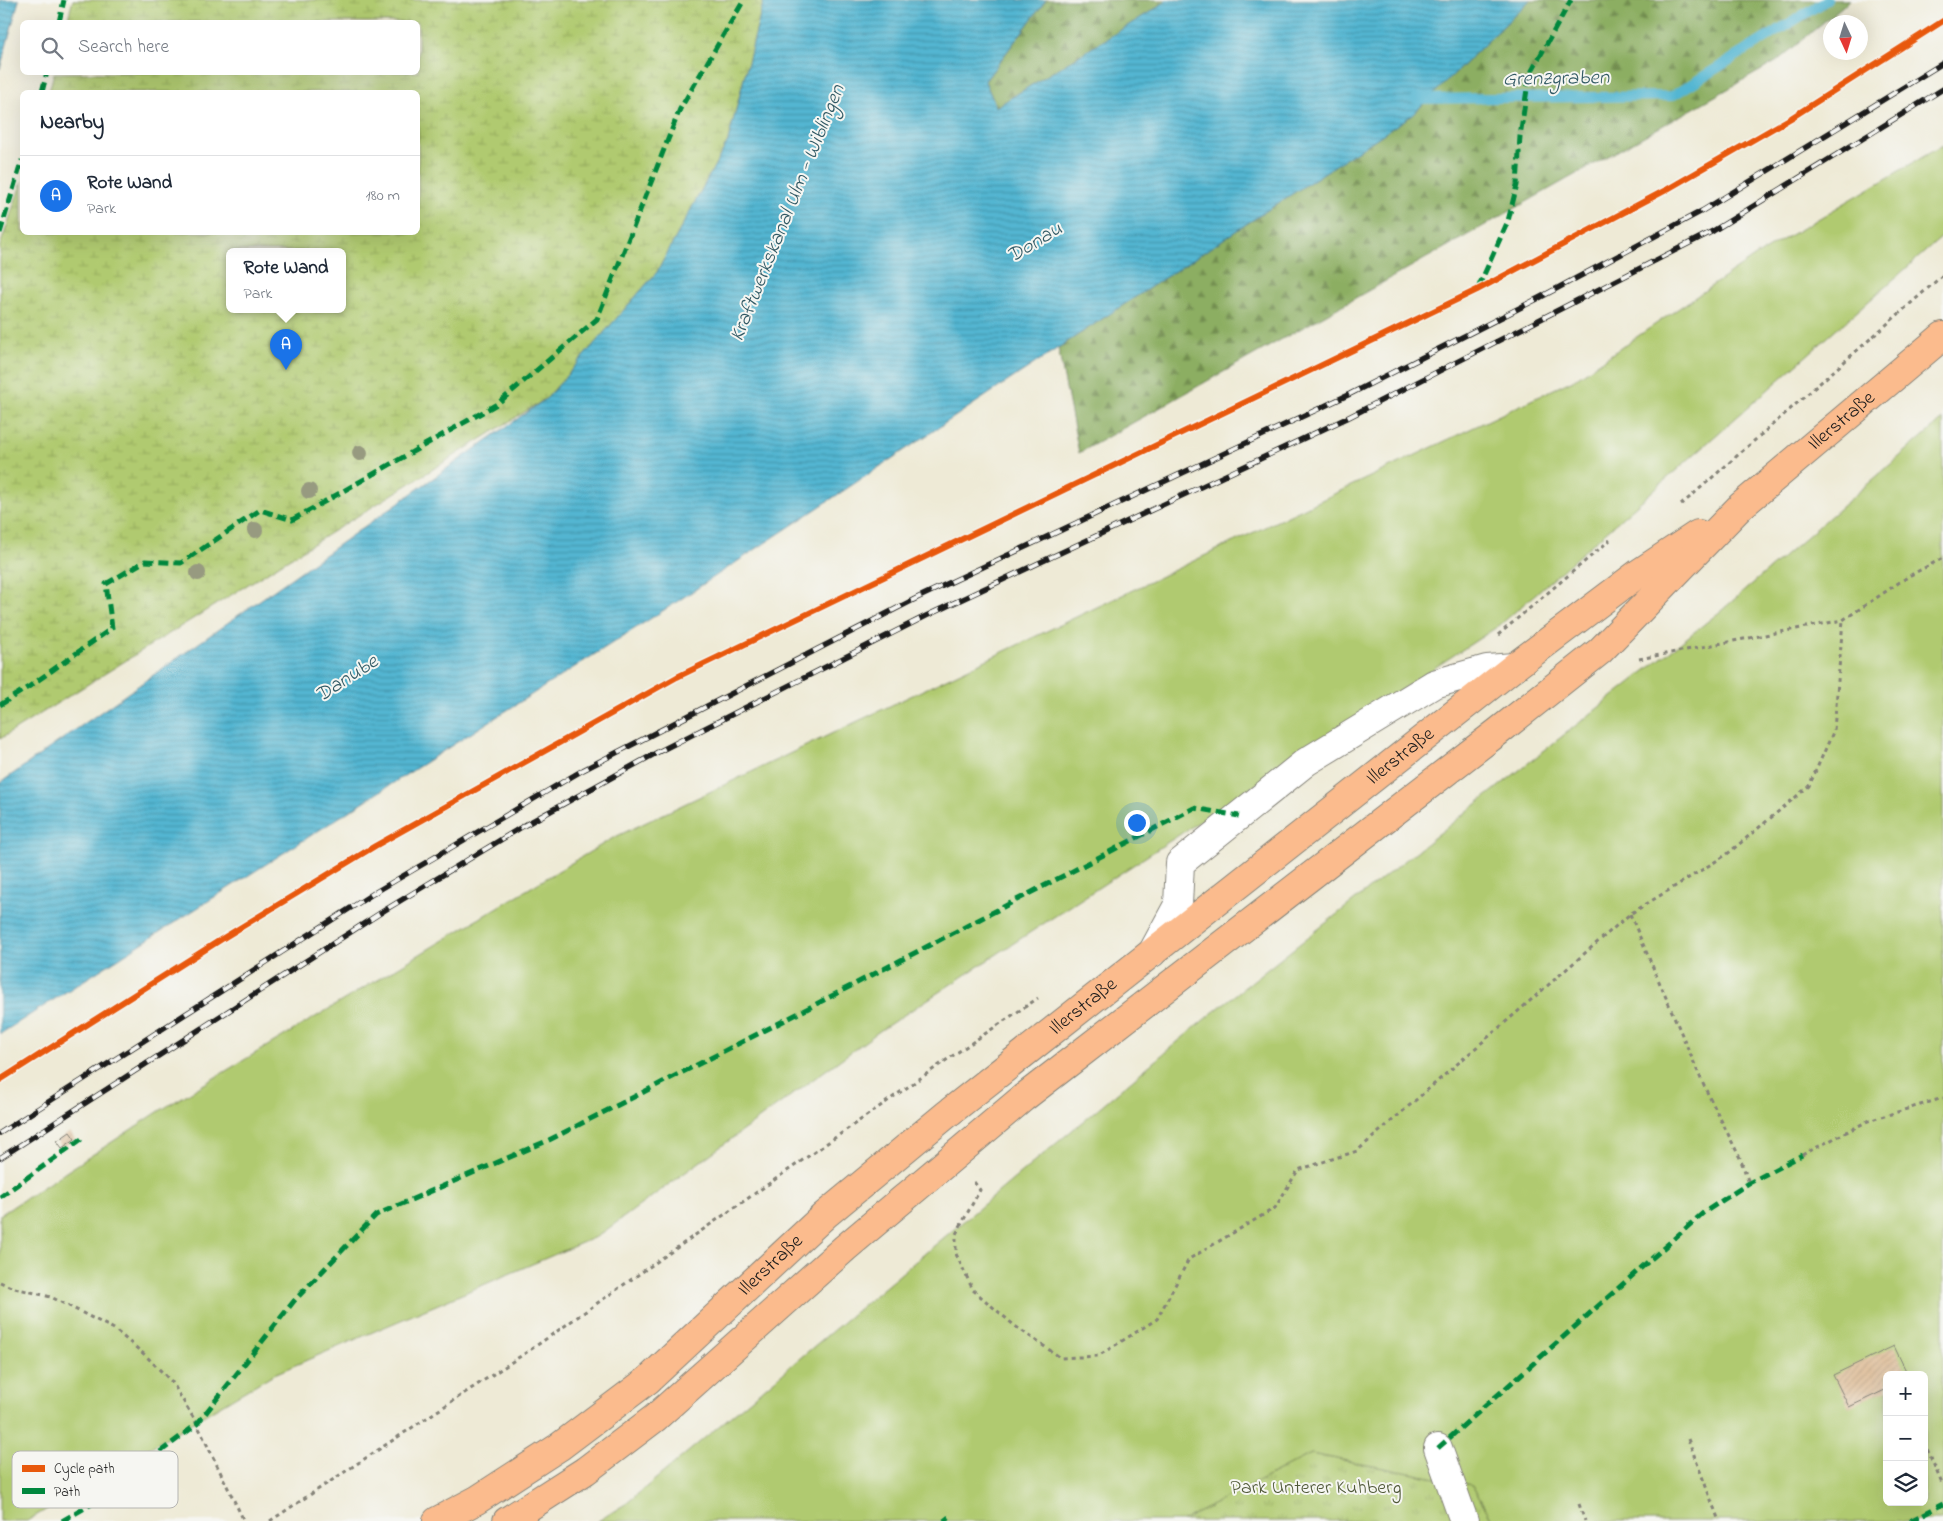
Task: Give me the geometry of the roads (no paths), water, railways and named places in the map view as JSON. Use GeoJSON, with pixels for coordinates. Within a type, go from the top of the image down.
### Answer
{"type":"FeatureCollection","features":[{"type":"Feature","properties":{"kind":"main road","name":"Illerstraße"},"geometry":{"type":"LineString","coordinates":[[507,1521],[585,1471],[655,1418],[844,1248],[1023,1098],[1499,732],[1600,651],[1741,506],[1943,336]]}},
{"type":"Feature","properties":{"kind":"main road","name":"Illerstraße"},"geometry":{"type":"LineString","coordinates":[[437,1521],[478,1500],[550,1452],[648,1380],[833,1209],[946,1115],[1514,667],[1639,573],[1741,506]]}},
{"type":"Feature","properties":{"kind":"lane"},"geometry":{"type":"LineString","coordinates":[[1152,953],[1178,905],[1180,863],[1306,762],[1434,684],[1487,669],[1514,667]]}},
{"type":"Feature","properties":{"kind":"lane"},"geometry":{"type":"LineString","coordinates":[[1438,1448],[1464,1521]]}},
{"type":"Feature","properties":{"kind":"water"},"geometry":{"type":"Polygon","coordinates":[[[0,0],[19,0],[0,69],[0,0]]]}},
{"type":"Feature","properties":{"kind":"water"},"geometry":{"type":"Polygon","coordinates":[[[764,0],[1046,0],[985,81],[996,107],[1167,0],[1530,0],[1412,115],[675,603],[0,1034],[0,783],[547,398],[657,272],[728,141],[764,0]]]}},
{"type":"Feature","properties":{"kind":"waterway","name":"Grenzgraben"},"geometry":{"type":"LineString","coordinates":[[1416,99],[1672,96],[1827,0]]}},
{"type":"Feature","properties":{"kind":"railway"},"geometry":{"type":"LineString","coordinates":[[0,1133],[374,893],[583,770],[917,598],[1350,394],[1539,298],[1702,211],[1943,63]]}},
{"type":"Feature","properties":{"kind":"railway"},"geometry":{"type":"LineString","coordinates":[[0,1158],[385,910],[525,825],[658,752],[926,616],[1347,418],[1713,231],[1943,89]]}},
{"type":"Feature","properties":{"kind":"place","name":"Rote Wand"},"geometry":{"type":"Point","coordinates":[286,370]}},
{"type":"Feature","properties":{"kind":"water label","name":"Kraftwerkskanal Ulm - Wiblingen"},"geometry":{"type":"Point","coordinates":[788,213]}},
{"type":"Feature","properties":{"kind":"water label","name":"Donau"},"geometry":{"type":"Point","coordinates":[1035,243]}},
{"type":"Feature","properties":{"kind":"water label","name":"Danube"},"geometry":{"type":"Point","coordinates":[347,679]}},
{"type":"Feature","properties":{"kind":"park label","name":"Park Unterer Kuhberg"},"geometry":{"type":"Point","coordinates":[1316,1488]}}]}
